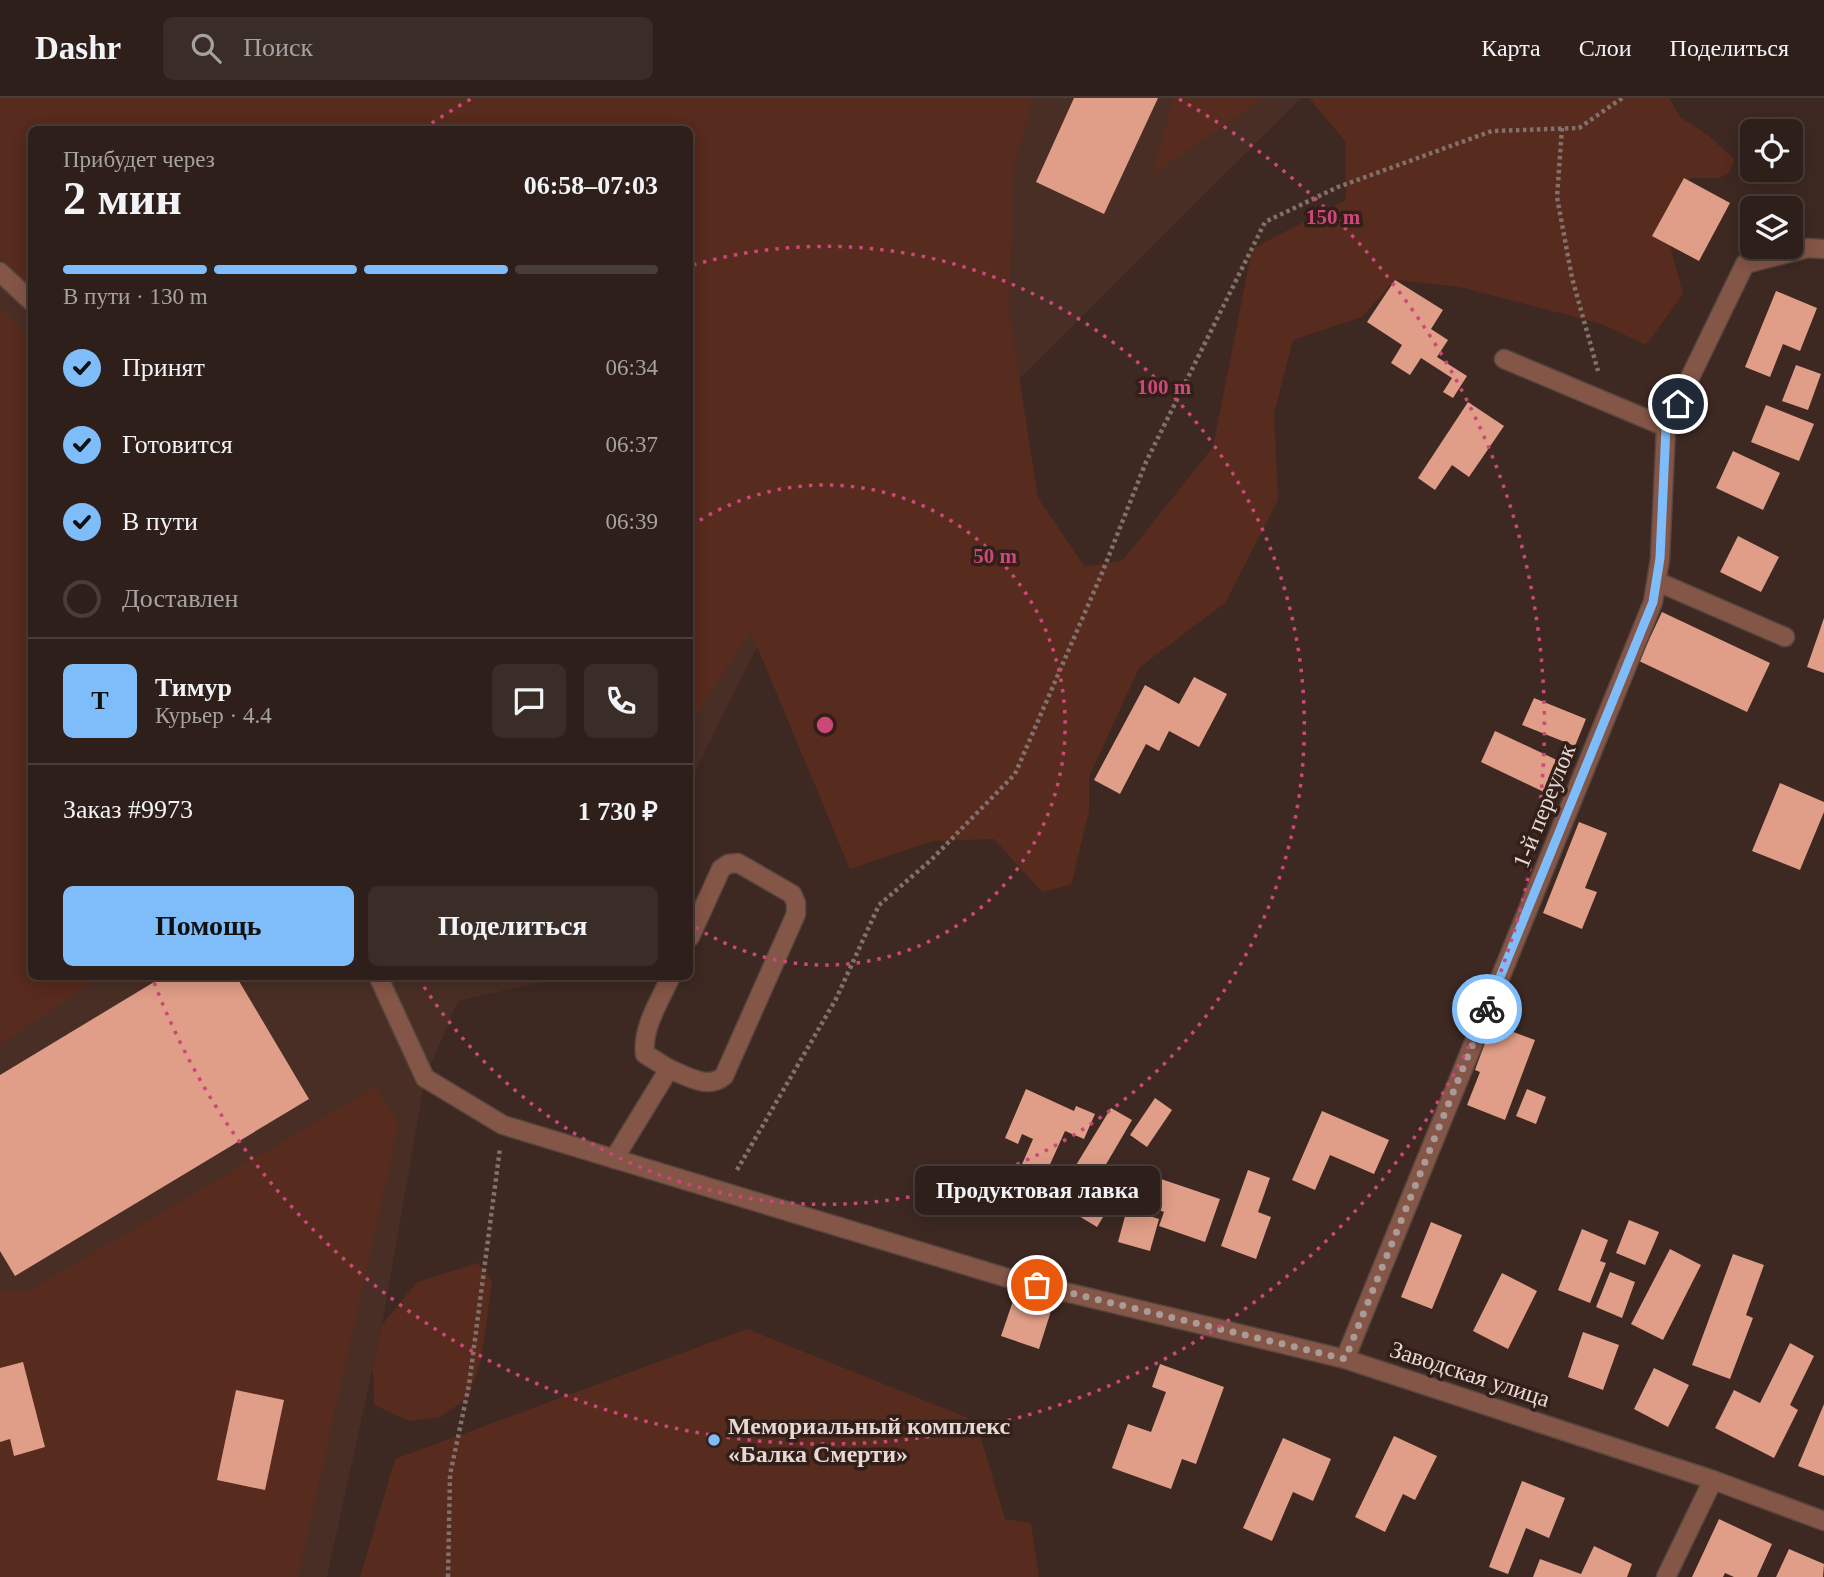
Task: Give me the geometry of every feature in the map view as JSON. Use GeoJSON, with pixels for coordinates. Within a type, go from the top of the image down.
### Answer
{"type":"FeatureCollection","features":[{"type":"Feature","properties":{"kind":"street","name":"1-й переулок"},"geometry":{"type":"LineString","coordinates":[[1345,1359],[1653,602],[1658,582],[1666,427],[1745,264],[1808,248],[1824,249]]}},
{"type":"Feature","properties":{"kind":"street"},"geometry":{"type":"LineString","coordinates":[[0,272],[28,298]]}},
{"type":"Feature","properties":{"kind":"street"},"geometry":{"type":"LineString","coordinates":[[1504,359],[1666,427]]}},
{"type":"Feature","properties":{"kind":"street"},"geometry":{"type":"LineString","coordinates":[[1658,582],[1785,637]]}},
{"type":"Feature","properties":{"kind":"street"},"geometry":{"type":"LineString","coordinates":[[669,980],[646,1032],[646,1054],[670,1069],[709,1084],[718,1082],[724,1076],[796,914],[796,903],[792,894],[738,863],[727,864],[721,869],[693,930]]}},
{"type":"Feature","properties":{"kind":"street","name":"Заводская улица"},"geometry":{"type":"LineString","coordinates":[[380,980],[425,1078],[503,1125],[1011,1279],[1345,1359],[1713,1480],[1824,1521]]}},
{"type":"Feature","properties":{"kind":"street"},"geometry":{"type":"LineString","coordinates":[[614,1158],[670,1069]]}},
{"type":"Feature","properties":{"kind":"street"},"geometry":{"type":"LineString","coordinates":[[1666,1577],[1713,1480]]}},
{"type":"Feature","properties":{"kind":"path"},"geometry":{"type":"LineString","coordinates":[[724,1192],[836,999],[879,905],[930,860],[1015,774],[1102,573],[1146,462],[1265,222],[1338,187],[1492,131],[1579,128],[1622,98]]}},
{"type":"Feature","properties":{"kind":"path"},"geometry":{"type":"LineString","coordinates":[[1562,128],[1557,197],[1572,278],[1607,402]]}},
{"type":"Feature","properties":{"kind":"path"},"geometry":{"type":"LineString","coordinates":[[448,1577],[450,1475],[469,1385],[503,1125]]}},
{"type":"Feature","properties":{"kind":"shaded area"},"geometry":{"type":"Polygon","coordinates":[[[0,98],[1301,98],[764,633],[693,776],[693,126],[28,126],[28,980],[552,980],[458,1001],[425,1078],[382,1325],[327,1577],[0,1577],[0,98]]]}},
{"type":"Feature","properties":{"kind":"shaded area"},"geometry":{"type":"Polygon","coordinates":[[[0,98],[1033,98],[1013,170],[1009,311],[1038,498],[1085,567],[1123,560],[1213,447],[1252,249],[1346,200],[1345,141],[1309,98],[1669,98],[1680,117],[1708,135],[1735,160],[1728,174],[1719,178],[1690,178],[1664,223],[1683,294],[1646,345],[1602,324],[1460,287],[1395,280],[1362,317],[1293,340],[1274,414],[1278,500],[1225,603],[1139,668],[1089,777],[1089,812],[1071,885],[1042,892],[994,839],[933,841],[850,869],[751,632],[693,719],[693,126],[28,126],[28,284],[0,257],[0,98]]]}},
{"type":"Feature","properties":{"kind":"shaded area"},"geometry":{"type":"Polygon","coordinates":[[[1174,98],[1264,98],[1152,175],[1174,98]]]}},
{"type":"Feature","properties":{"kind":"shaded area"},"geometry":{"type":"Polygon","coordinates":[[[0,308],[28,335],[28,980],[96,980],[0,1045],[0,308]]]}},
{"type":"Feature","properties":{"kind":"shaded area"},"geometry":{"type":"Polygon","coordinates":[[[375,1087],[399,1122],[298,1577],[0,1577],[0,1293],[30,1290],[375,1087]]]}},
{"type":"Feature","properties":{"kind":"shaded area"},"geometry":{"type":"Polygon","coordinates":[[[478,1263],[492,1282],[481,1360],[469,1397],[441,1417],[409,1421],[374,1405],[373,1368],[382,1325],[417,1282],[478,1263]]]}},
{"type":"Feature","properties":{"kind":"shaded area","name":"Мемориальный комплекс «Балка Смерти»"},"geometry":{"type":"Polygon","coordinates":[[[747,1329],[976,1421],[1005,1519],[1031,1523],[1039,1577],[360,1577],[395,1459],[747,1329]]]}},
{"type":"Feature","properties":{"kind":"building"},"geometry":{"type":"Polygon","coordinates":[[[1074,98],[1158,98],[1104,214],[1036,182],[1074,98]]]}},
{"type":"Feature","properties":{"kind":"building"},"geometry":{"type":"Polygon","coordinates":[[[1684,178],[1730,203],[1699,261],[1652,236],[1684,178]]]}},
{"type":"Feature","properties":{"kind":"building"},"geometry":{"type":"Polygon","coordinates":[[[1395,280],[1443,310],[1431,329],[1448,340],[1437,357],[1467,376],[1453,398],[1443,392],[1452,378],[1421,358],[1410,375],[1391,363],[1402,345],[1367,322],[1395,280]]]}},
{"type":"Feature","properties":{"kind":"building"},"geometry":{"type":"Polygon","coordinates":[[[1776,291],[1817,308],[1800,351],[1783,344],[1770,377],[1745,367],[1776,291]]]}},
{"type":"Feature","properties":{"kind":"building"},"geometry":{"type":"Polygon","coordinates":[[[1796,365],[1821,374],[1808,410],[1782,401],[1796,365]]]}},
{"type":"Feature","properties":{"kind":"building"},"geometry":{"type":"Polygon","coordinates":[[[1468,402],[1504,426],[1469,477],[1452,465],[1435,490],[1418,478],[1468,402]]]}},
{"type":"Feature","properties":{"kind":"building"},"geometry":{"type":"Polygon","coordinates":[[[1766,405],[1814,424],[1799,461],[1751,442],[1766,405]]]}},
{"type":"Feature","properties":{"kind":"building"},"geometry":{"type":"Polygon","coordinates":[[[1733,451],[1780,473],[1763,510],[1716,488],[1733,451]]]}},
{"type":"Feature","properties":{"kind":"building"},"geometry":{"type":"Polygon","coordinates":[[[1738,536],[1779,557],[1761,592],[1720,572],[1738,536]]]}},
{"type":"Feature","properties":{"kind":"building"},"geometry":{"type":"Polygon","coordinates":[[[1662,612],[1770,663],[1747,712],[1639,661],[1662,612]]]}},
{"type":"Feature","properties":{"kind":"building"},"geometry":{"type":"Polygon","coordinates":[[[1824,618],[1824,673],[1807,667],[1824,618]]]}},
{"type":"Feature","properties":{"kind":"building"},"geometry":{"type":"Polygon","coordinates":[[[1194,677],[1227,694],[1199,747],[1169,731],[1159,751],[1146,744],[1120,794],[1094,780],[1145,685],[1179,704],[1194,677]]]}},
{"type":"Feature","properties":{"kind":"building"},"geometry":{"type":"Polygon","coordinates":[[[1534,698],[1586,719],[1575,746],[1522,725],[1534,698]]]}},
{"type":"Feature","properties":{"kind":"building"},"geometry":{"type":"Polygon","coordinates":[[[1495,731],[1561,762],[1546,793],[1481,762],[1495,731]]]}},
{"type":"Feature","properties":{"kind":"building"},"geometry":{"type":"Polygon","coordinates":[[[1780,783],[1824,802],[1824,812],[1800,870],[1752,851],[1780,783]]]}},
{"type":"Feature","properties":{"kind":"building"},"geometry":{"type":"Polygon","coordinates":[[[1579,822],[1607,833],[1585,888],[1597,892],[1582,929],[1543,913],[1579,822]]]}},
{"type":"Feature","properties":{"kind":"building"},"geometry":{"type":"Polygon","coordinates":[[[157,980],[238,980],[309,1099],[15,1276],[0,1251],[0,1075],[157,980]]]}},
{"type":"Feature","properties":{"kind":"building"},"geometry":{"type":"Polygon","coordinates":[[[1492,1024],[1535,1040],[1505,1120],[1467,1105],[1480,1072],[1475,1070],[1492,1024]]]}},
{"type":"Feature","properties":{"kind":"building"},"geometry":{"type":"Polygon","coordinates":[[[1026,1089],[1074,1111],[1076,1106],[1095,1114],[1084,1139],[1065,1131],[1039,1189],[1016,1178],[1033,1139],[1022,1134],[1018,1144],[1005,1138],[1026,1089]]]}},
{"type":"Feature","properties":{"kind":"building"},"geometry":{"type":"Polygon","coordinates":[[[1527,1089],[1546,1097],[1536,1124],[1516,1116],[1527,1089]]]}},
{"type":"Feature","properties":{"kind":"building"},"geometry":{"type":"Polygon","coordinates":[[[1155,1098],[1172,1110],[1147,1147],[1130,1135],[1155,1098]]]}},
{"type":"Feature","properties":{"kind":"building"},"geometry":{"type":"Polygon","coordinates":[[[1111,1108],[1132,1120],[1101,1173],[1122,1186],[1097,1227],[1054,1201],[1111,1108]]]}},
{"type":"Feature","properties":{"kind":"building"},"geometry":{"type":"Polygon","coordinates":[[[1322,1111],[1389,1140],[1374,1174],[1330,1155],[1315,1190],[1292,1180],[1322,1111]]]}},
{"type":"Feature","properties":{"kind":"building"},"geometry":{"type":"Polygon","coordinates":[[[1248,1170],[1270,1178],[1258,1212],[1271,1217],[1256,1259],[1221,1246],[1248,1170]]]}},
{"type":"Feature","properties":{"kind":"building"},"geometry":{"type":"Polygon","coordinates":[[[1158,1178],[1220,1199],[1205,1242],[1159,1226],[1164,1212],[1148,1206],[1158,1178]]]}},
{"type":"Feature","properties":{"kind":"building"},"geometry":{"type":"Polygon","coordinates":[[[1127,1209],[1159,1219],[1150,1251],[1118,1242],[1127,1209]]]}},
{"type":"Feature","properties":{"kind":"building"},"geometry":{"type":"Polygon","coordinates":[[[1629,1220],[1659,1232],[1645,1265],[1616,1253],[1629,1220]]]}},
{"type":"Feature","properties":{"kind":"building"},"geometry":{"type":"Polygon","coordinates":[[[1431,1222],[1462,1235],[1432,1309],[1401,1297],[1431,1222]]]}},
{"type":"Feature","properties":{"kind":"building"},"geometry":{"type":"Polygon","coordinates":[[[1582,1229],[1608,1240],[1600,1261],[1606,1263],[1590,1303],[1558,1290],[1582,1229]]]}},
{"type":"Feature","properties":{"kind":"building"},"geometry":{"type":"Polygon","coordinates":[[[1670,1249],[1701,1265],[1663,1340],[1631,1324],[1670,1249]]]}},
{"type":"Feature","properties":{"kind":"building"},"geometry":{"type":"Polygon","coordinates":[[[1733,1254],[1764,1265],[1746,1315],[1753,1318],[1730,1379],[1692,1365],[1733,1254]]]}},
{"type":"Feature","properties":{"kind":"building"},"geometry":{"type":"Polygon","coordinates":[[[1610,1272],[1635,1282],[1622,1318],[1596,1307],[1610,1272]]]}},
{"type":"Feature","properties":{"kind":"building"},"geometry":{"type":"Polygon","coordinates":[[[1502,1273],[1537,1291],[1508,1349],[1473,1331],[1502,1273]]]}},
{"type":"Feature","properties":{"kind":"building"},"geometry":{"type":"Polygon","coordinates":[[[1014,1298],[1051,1311],[1039,1349],[1001,1336],[1014,1298]]]}},
{"type":"Feature","properties":{"kind":"building"},"geometry":{"type":"Polygon","coordinates":[[[1583,1332],[1619,1345],[1603,1390],[1568,1377],[1583,1332]]]}},
{"type":"Feature","properties":{"kind":"building"},"geometry":{"type":"Polygon","coordinates":[[[1790,1343],[1814,1356],[1790,1405],[1798,1410],[1774,1458],[1715,1428],[1734,1390],[1760,1403],[1790,1343]]]}},
{"type":"Feature","properties":{"kind":"building"},"geometry":{"type":"Polygon","coordinates":[[[23,1362],[45,1447],[14,1456],[10,1439],[0,1442],[0,1368],[23,1362]]]}},
{"type":"Feature","properties":{"kind":"building"},"geometry":{"type":"Polygon","coordinates":[[[1160,1364],[1224,1387],[1196,1464],[1182,1459],[1171,1489],[1112,1468],[1128,1424],[1151,1432],[1166,1392],[1152,1387],[1160,1364]]]}},
{"type":"Feature","properties":{"kind":"building"},"geometry":{"type":"Polygon","coordinates":[[[1654,1368],[1689,1385],[1668,1427],[1634,1409],[1654,1368]]]}},
{"type":"Feature","properties":{"kind":"building"},"geometry":{"type":"Polygon","coordinates":[[[236,1390],[284,1400],[265,1490],[217,1480],[236,1390]]]}},
{"type":"Feature","properties":{"kind":"building"},"geometry":{"type":"Polygon","coordinates":[[[1824,1404],[1824,1476],[1798,1466],[1824,1404]]]}},
{"type":"Feature","properties":{"kind":"building"},"geometry":{"type":"Polygon","coordinates":[[[1394,1436],[1437,1456],[1415,1500],[1403,1494],[1385,1532],[1355,1517],[1394,1436]]]}},
{"type":"Feature","properties":{"kind":"building"},"geometry":{"type":"Polygon","coordinates":[[[1283,1438],[1331,1459],[1313,1501],[1293,1492],[1272,1541],[1243,1528],[1283,1438]]]}},
{"type":"Feature","properties":{"kind":"building"},"geometry":{"type":"Polygon","coordinates":[[[1522,1481],[1565,1498],[1549,1538],[1526,1528],[1508,1574],[1489,1567],[1522,1481]]]}},
{"type":"Feature","properties":{"kind":"building"},"geometry":{"type":"Polygon","coordinates":[[[1719,1519],[1772,1544],[1757,1577],[1734,1577],[1725,1573],[1723,1577],[1692,1577],[1719,1519]]]}},
{"type":"Feature","properties":{"kind":"building"},"geometry":{"type":"Polygon","coordinates":[[[1594,1546],[1632,1564],[1627,1577],[1533,1577],[1540,1559],[1581,1574],[1594,1546]]]}},
{"type":"Feature","properties":{"kind":"building"},"geometry":{"type":"Polygon","coordinates":[[[1789,1549],[1824,1564],[1823,1577],[1776,1577],[1789,1549]]]}},
{"type":"Feature","properties":{"kind":"way so far"},"geometry":{"type":"LineString","coordinates":[[1037,1285],[1345,1359],[1487,1009]]}},
{"type":"Feature","properties":{"kind":"place","name":"Продуктовая лавка"},"geometry":{"type":"Point","coordinates":[1037,1285]}},
{"type":"Feature","properties":{"kind":"place","name":"Мемориальный комплекс «Балка Смерти»"},"geometry":{"type":"Point","coordinates":[714,1440]}},
{"type":"Feature","properties":{"kind":"route"},"geometry":{"type":"LineString","coordinates":[[1487,1009],[1653,602],[1660,558],[1666,427],[1678,404]]}}]}
